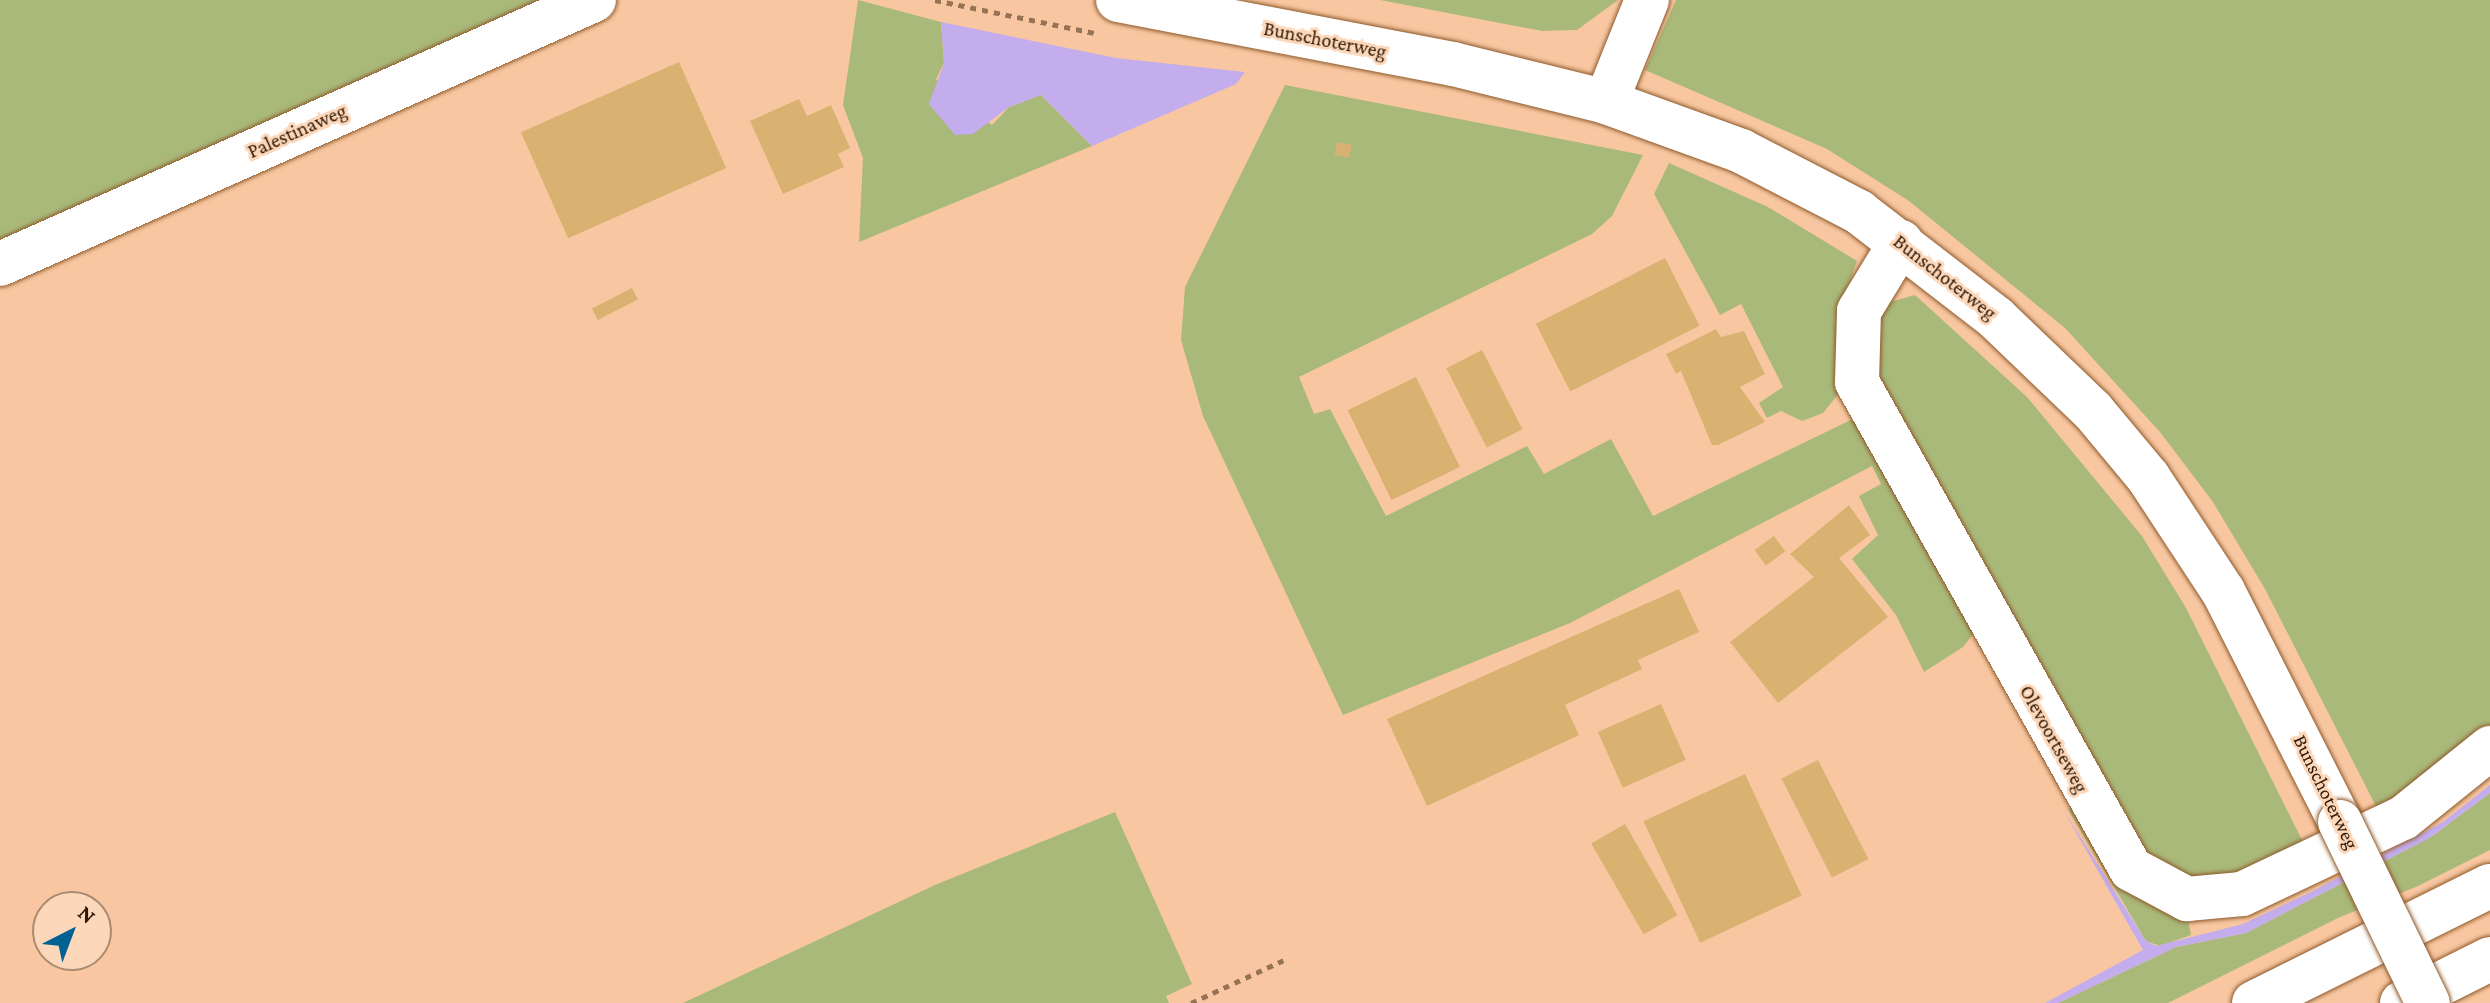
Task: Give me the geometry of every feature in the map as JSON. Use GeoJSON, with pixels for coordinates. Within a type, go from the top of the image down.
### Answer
{"type":"FeatureCollection","features":[{"type":"Feature","properties":{"kind":"main road","name":"Palestinaweg"},"geometry":{"type":"LineString","coordinates":[[0,264],[594,0]]}},
{"type":"Feature","properties":{"kind":"main road","name":"Bunschoterweg"},"geometry":{"type":"LineString","coordinates":[[1118,0],[1453,64],[1606,102],[1741,151],[1859,212],[1901,242],[2038,357],[2148,477],[2223,591],[2428,1003]]}},
{"type":"Feature","properties":{"kind":"main road"},"geometry":{"type":"LineString","coordinates":[[1606,102],[1647,0]]}},
{"type":"Feature","properties":{"kind":"main road","name":"Olevoortseweg"},"geometry":{"type":"LineString","coordinates":[[1901,242],[1859,311],[1857,382],[2131,869],[2187,899],[2242,894],[2403,818],[2490,748]]}},
{"type":"Feature","properties":{"kind":"main road"},"geometry":{"type":"LineString","coordinates":[[2254,1003],[2490,886]]}},
{"type":"Feature","properties":{"kind":"main road"},"geometry":{"type":"LineString","coordinates":[[2402,1003],[2490,959]]}},
{"type":"Feature","properties":{"kind":"path"},"geometry":{"type":"LineString","coordinates":[[1191,1003],[1284,960]]}},
{"type":"Feature","properties":{"kind":"green space"},"geometry":{"type":"Polygon","coordinates":[[[0,0],[552,0],[0,248],[0,0]]]}},
{"type":"Feature","properties":{"kind":"green space"},"geometry":{"type":"Polygon","coordinates":[[[858,0],[941,22],[944,63],[936,79],[992,125],[1009,107],[1041,95],[1092,146],[859,242],[863,158],[843,105],[858,0]]]}},
{"type":"Feature","properties":{"kind":"green space"},"geometry":{"type":"Polygon","coordinates":[[[1380,0],[1618,0],[1577,30],[1542,31],[1380,0]]]}},
{"type":"Feature","properties":{"kind":"green space"},"geometry":{"type":"Polygon","coordinates":[[[1676,0],[2490,0],[2490,731],[2450,751],[2383,820],[2265,589],[2213,502],[2160,432],[2065,328],[1909,201],[1827,149],[1645,70],[1676,0]]]}},
{"type":"Feature","properties":{"kind":"green space"},"geometry":{"type":"Polygon","coordinates":[[[1285,85],[1643,155],[1612,216],[1592,234],[1299,377],[1314,414],[1330,409],[1386,516],[1527,446],[1544,474],[1611,439],[1653,516],[1857,417],[1974,633],[1963,647],[1924,672],[1896,615],[1852,559],[1878,535],[1859,496],[1881,484],[1872,466],[1570,623],[1343,715],[1203,416],[1181,340],[1185,287],[1285,85]]]}},
{"type":"Feature","properties":{"kind":"green space"},"geometry":{"type":"Polygon","coordinates":[[[1669,163],[1768,207],[1857,261],[1847,289],[1840,392],[1823,413],[1802,421],[1781,411],[1767,418],[1759,403],[1783,387],[1741,304],[1720,315],[1654,194],[1669,163]]]}},
{"type":"Feature","properties":{"kind":"green space"},"geometry":{"type":"Polygon","coordinates":[[[1915,295],[2027,397],[2142,536],[2186,608],[2308,852],[2241,883],[2157,877],[1872,383],[1866,339],[1890,302],[1915,295]]]}},
{"type":"Feature","properties":{"kind":"green space"},"geometry":{"type":"Polygon","coordinates":[[[2490,793],[2490,850],[2416,887],[2340,917],[2168,1003],[2058,1003],[2176,947],[2246,933],[2431,837],[2490,793]]]}},
{"type":"Feature","properties":{"kind":"green space"},"geometry":{"type":"Polygon","coordinates":[[[2080,806],[2186,908],[2191,935],[2160,946],[2146,941],[2068,809],[2080,806]]]}},
{"type":"Feature","properties":{"kind":"green space"},"geometry":{"type":"Polygon","coordinates":[[[1115,812],[1192,984],[1166,996],[1169,1003],[683,1003],[935,885],[1115,812]]]}},
{"type":"Feature","properties":{"kind":"shaded area"},"geometry":{"type":"Polygon","coordinates":[[[941,22],[1116,58],[1245,72],[1236,84],[1092,146],[1041,95],[1009,107],[973,134],[955,135],[929,104],[944,63],[941,22]]]}},
{"type":"Feature","properties":{"kind":"shaded area"},"geometry":{"type":"Polygon","coordinates":[[[2490,785],[2490,793],[2431,837],[2246,933],[2176,947],[2058,1003],[2045,1003],[2143,950],[2062,808],[2146,941],[2156,946],[2243,924],[2311,892],[2443,822],[2490,785]]]}},
{"type":"Feature","properties":{"kind":"building"},"geometry":{"type":"Polygon","coordinates":[[[679,62],[726,168],[568,238],[521,132],[679,62]]]}},
{"type":"Feature","properties":{"kind":"building"},"geometry":{"type":"Polygon","coordinates":[[[799,99],[807,116],[831,105],[850,148],[838,154],[844,167],[783,194],[750,121],[799,99]]]}},
{"type":"Feature","properties":{"kind":"building"},"geometry":{"type":"Polygon","coordinates":[[[1337,142],[1352,145],[1349,158],[1335,155],[1337,142]]]}},
{"type":"Feature","properties":{"kind":"building"},"geometry":{"type":"Polygon","coordinates":[[[1665,258],[1700,326],[1570,392],[1536,324],[1665,258]]]}},
{"type":"Feature","properties":{"kind":"building"},"geometry":{"type":"Polygon","coordinates":[[[632,288],[638,300],[598,320],[592,308],[632,288]]]}},
{"type":"Feature","properties":{"kind":"building"},"geometry":{"type":"Polygon","coordinates":[[[1716,329],[1721,337],[1744,331],[1765,374],[1740,387],[1765,422],[1712,445],[1681,371],[1676,374],[1666,354],[1716,329]]]}},
{"type":"Feature","properties":{"kind":"building"},"geometry":{"type":"Polygon","coordinates":[[[1482,350],[1522,429],[1487,447],[1446,368],[1482,350]]]}},
{"type":"Feature","properties":{"kind":"building"},"geometry":{"type":"Polygon","coordinates":[[[1416,377],[1460,467],[1392,500],[1348,410],[1416,377]]]}},
{"type":"Feature","properties":{"kind":"building"},"geometry":{"type":"Polygon","coordinates":[[[1849,505],[1870,535],[1839,558],[1888,617],[1778,703],[1730,642],[1814,577],[1790,554],[1849,505]]]}},
{"type":"Feature","properties":{"kind":"building"},"geometry":{"type":"Polygon","coordinates":[[[1774,536],[1785,551],[1766,565],[1755,550],[1774,536]]]}},
{"type":"Feature","properties":{"kind":"building"},"geometry":{"type":"Polygon","coordinates":[[[1679,589],[1699,632],[1638,660],[1642,669],[1565,705],[1579,735],[1427,806],[1387,719],[1679,589]]]}},
{"type":"Feature","properties":{"kind":"building"},"geometry":{"type":"Polygon","coordinates":[[[1661,704],[1686,760],[1623,788],[1598,732],[1661,704]]]}},
{"type":"Feature","properties":{"kind":"building"},"geometry":{"type":"Polygon","coordinates":[[[1818,760],[1868,859],[1832,878],[1781,779],[1818,760]]]}},
{"type":"Feature","properties":{"kind":"building"},"geometry":{"type":"Polygon","coordinates":[[[1745,774],[1802,895],[1700,943],[1643,821],[1745,774]]]}},
{"type":"Feature","properties":{"kind":"building"},"geometry":{"type":"Polygon","coordinates":[[[1625,824],[1678,915],[1644,934],[1591,843],[1625,824]]]}}]}
